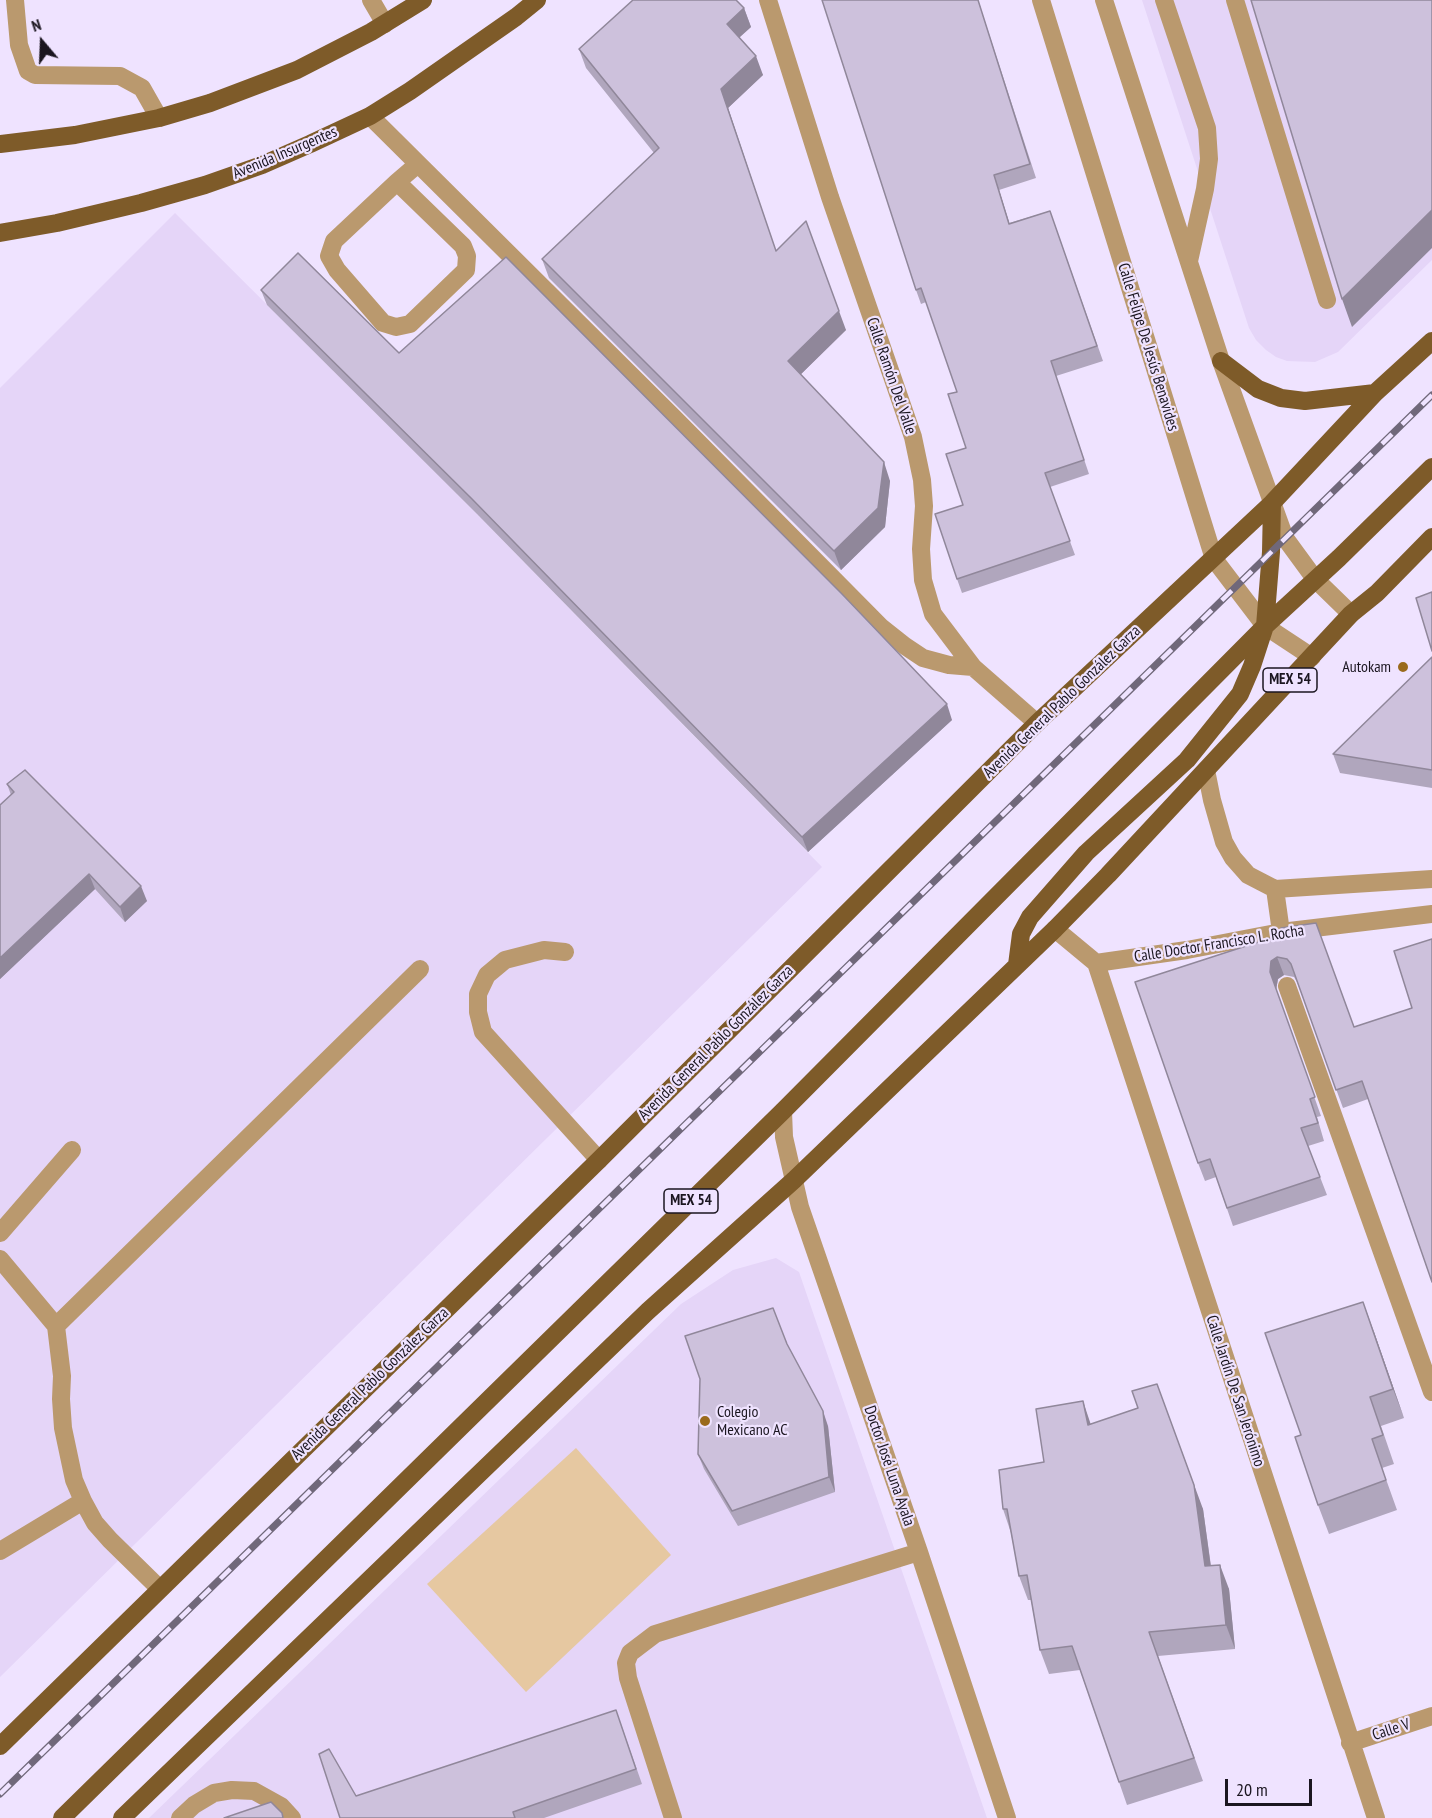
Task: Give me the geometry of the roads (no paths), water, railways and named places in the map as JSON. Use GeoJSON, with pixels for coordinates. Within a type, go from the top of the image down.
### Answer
{"type":"FeatureCollection","features":[{"type":"Feature","properties":{"kind":"main road"},"geometry":{"type":"LineString","coordinates":[[0,144],[75,135],[159,118],[210,103],[297,70],[385,24],[423,0]]}},
{"type":"Feature","properties":{"kind":"main road","name":"Avenida Insurgentes"},"geometry":{"type":"LineString","coordinates":[[0,233],[57,223],[141,203],[205,185],[262,165],[370,116],[516,18],[537,0]]}},
{"type":"Feature","properties":{"kind":"main road","name":"Avenida General Pablo González Garza"},"geometry":{"type":"LineString","coordinates":[[0,1746],[599,1160],[1037,723],[1272,503],[1375,393],[1432,341]]}},
{"type":"Feature","properties":{"kind":"main road"},"geometry":{"type":"LineString","coordinates":[[1221,361],[1258,389],[1281,398],[1305,401],[1375,393]]}},
{"type":"Feature","properties":{"kind":"main road","name":"MEX 54"},"geometry":{"type":"LineString","coordinates":[[62,1818],[783,1111],[1265,626],[1432,468]]}},
{"type":"Feature","properties":{"kind":"main road"},"geometry":{"type":"LineString","coordinates":[[1017,965],[1021,934],[1030,917],[1086,853],[1187,760],[1240,694],[1265,626],[1272,503]]}},
{"type":"Feature","properties":{"kind":"main road","name":"MEX 54"},"geometry":{"type":"LineString","coordinates":[[122,1818],[639,1319],[794,1180],[1055,928],[1351,614],[1377,593],[1432,537]]}},
{"type":"Feature","properties":{"kind":"street"},"geometry":{"type":"LineString","coordinates":[[15,0],[19,45],[28,71],[35,75],[120,76],[142,88],[159,118]]}},
{"type":"Feature","properties":{"kind":"street"},"geometry":{"type":"LineString","coordinates":[[371,0],[385,24]]}},
{"type":"Feature","properties":{"kind":"street","name":"Calle Ramón Del Valle"},"geometry":{"type":"LineString","coordinates":[[768,0],[830,197],[913,437],[923,489],[921,549],[923,580],[933,614],[973,667],[1037,723]]}},
{"type":"Feature","properties":{"kind":"street","name":"Calle Felipe De Jesús Benavides"},"geometry":{"type":"LineString","coordinates":[[1041,0],[1214,559],[1265,626],[1312,657]]}},
{"type":"Feature","properties":{"kind":"street"},"geometry":{"type":"LineString","coordinates":[[1104,0],[1221,361],[1285,538],[1315,579],[1351,614]]}},
{"type":"Feature","properties":{"kind":"street"},"geometry":{"type":"LineString","coordinates":[[1164,0],[1206,128],[1209,159],[1205,189],[1188,262]]}},
{"type":"Feature","properties":{"kind":"street"},"geometry":{"type":"LineString","coordinates":[[1235,0],[1328,300]]}},
{"type":"Feature","properties":{"kind":"street"},"geometry":{"type":"LineString","coordinates":[[370,116],[881,627],[923,658],[949,665],[973,667]]}},
{"type":"Feature","properties":{"kind":"street"},"geometry":{"type":"LineString","coordinates":[[397,182],[463,246],[467,256],[466,270],[410,324],[396,327],[383,323],[337,270],[329,256],[334,241],[397,182],[418,164]]}},
{"type":"Feature","properties":{"kind":"street"},"geometry":{"type":"LineString","coordinates":[[1206,770],[1224,842],[1233,858],[1248,875],[1275,889],[1432,879]]}},
{"type":"Feature","properties":{"kind":"street"},"geometry":{"type":"LineString","coordinates":[[1275,889],[1281,932]]}},
{"type":"Feature","properties":{"kind":"street","name":"Calle Doctor Francisco L. Rocha"},"geometry":{"type":"LineString","coordinates":[[1096,963],[1187,950],[1281,932],[1432,914]]}},
{"type":"Feature","properties":{"kind":"street"},"geometry":{"type":"LineString","coordinates":[[1055,928],[1096,963]]}},
{"type":"Feature","properties":{"kind":"street"},"geometry":{"type":"LineString","coordinates":[[565,952],[544,950],[505,960],[487,975],[478,994],[478,1012],[483,1032],[599,1160]]}},
{"type":"Feature","properties":{"kind":"street","name":"Calle Jardín De San Jerónimo"},"geometry":{"type":"LineString","coordinates":[[1096,963],[1376,1818]]}},
{"type":"Feature","properties":{"kind":"street"},"geometry":{"type":"LineString","coordinates":[[56,1326],[420,969]]}},
{"type":"Feature","properties":{"kind":"street"},"geometry":{"type":"LineString","coordinates":[[1287,986],[1432,1392]]}},
{"type":"Feature","properties":{"kind":"street","name":"Doctor José Luna Ayala"},"geometry":{"type":"LineString","coordinates":[[783,1111],[784,1137],[800,1207],[919,1552],[1007,1818]]}},
{"type":"Feature","properties":{"kind":"street"},"geometry":{"type":"LineString","coordinates":[[0,1233],[72,1150]]}},
{"type":"Feature","properties":{"kind":"street"},"geometry":{"type":"LineString","coordinates":[[0,1259],[56,1326],[62,1376],[63,1428],[74,1480],[83,1501],[95,1523],[160,1589]]}},
{"type":"Feature","properties":{"kind":"street"},"geometry":{"type":"LineString","coordinates":[[0,1551],[83,1501]]}},
{"type":"Feature","properties":{"kind":"street"},"geometry":{"type":"LineString","coordinates":[[673,1818],[628,1678],[626,1663],[630,1653],[655,1634],[919,1552]]}},
{"type":"Feature","properties":{"kind":"street","name":"Calle V"},"geometry":{"type":"LineString","coordinates":[[1350,1743],[1432,1716]]}},
{"type":"Feature","properties":{"kind":"street"},"geometry":{"type":"LineString","coordinates":[[180,1818],[194,1805],[214,1793],[232,1790],[254,1791],[281,1806],[292,1818]]}},
{"type":"Feature","properties":{"kind":"railway"},"geometry":{"type":"LineString","coordinates":[[0,1794],[1432,395]]}},
{"type":"Feature","properties":{"kind":"place","name":"Autokam"},"geometry":{"type":"Point","coordinates":[1403,667]}},
{"type":"Feature","properties":{"kind":"place","name":"Colegio Mexicano AC"},"geometry":{"type":"Point","coordinates":[705,1421]}}]}
